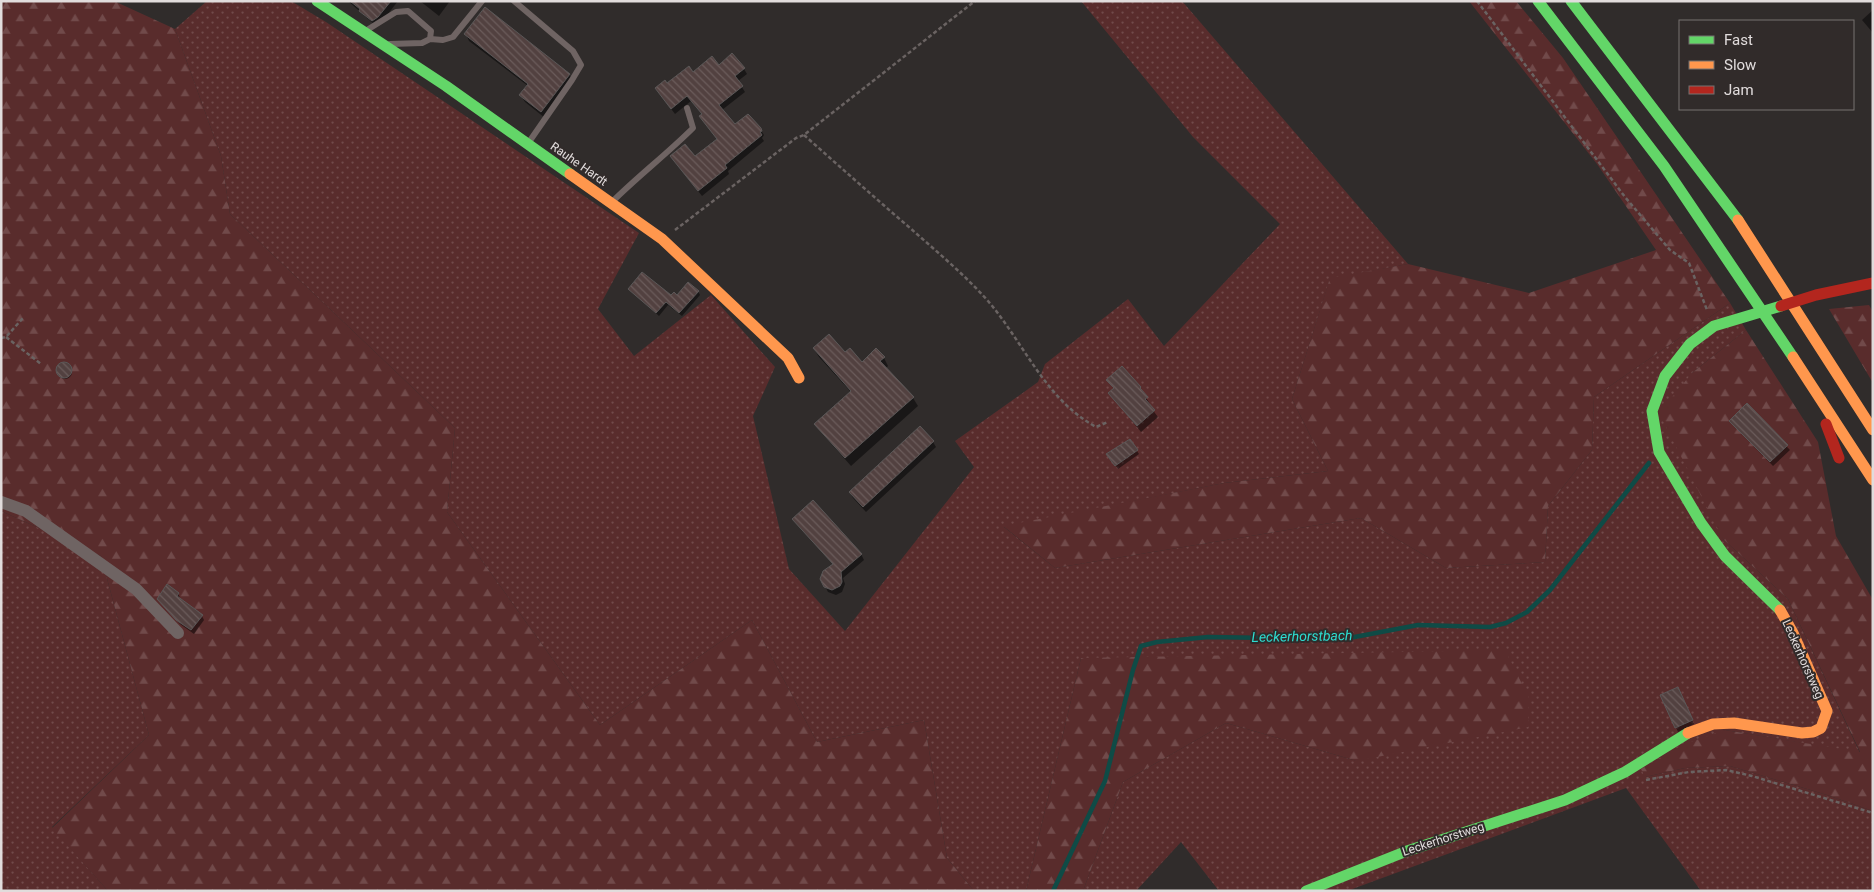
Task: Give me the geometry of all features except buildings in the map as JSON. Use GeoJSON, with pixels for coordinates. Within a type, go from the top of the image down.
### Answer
{"type":"FeatureCollection","features":[{"type":"Feature","properties":{"kind":"main road","name":"Rauhe Hardt"},"geometry":{"type":"LineString","coordinates":[[317,1],[446,86],[662,240],[788,358],[799,378]]}},
{"type":"Feature","properties":{"kind":"main road"},"geometry":{"type":"LineString","coordinates":[[1538,1],[1664,166],[1848,439],[1873,480]]}},
{"type":"Feature","properties":{"kind":"main road"},"geometry":{"type":"LineString","coordinates":[[1571,1],[1744,229],[1873,430]]}},
{"type":"Feature","properties":{"kind":"main road"},"geometry":{"type":"LineString","coordinates":[[1721,178],[1744,229]]}},
{"type":"Feature","properties":{"kind":"main road","name":"Leckerhorstweg"},"geometry":{"type":"LineString","coordinates":[[1306,891],[1407,851],[1565,800],[1625,772],[1689,733],[1713,724],[1734,723],[1802,733],[1813,732],[1821,728],[1826,711],[1793,633],[1778,606],[1725,556],[1701,523],[1660,452],[1652,411],[1664,376],[1690,344],[1714,326],[1816,295],[1872,285]]}},
{"type":"Feature","properties":{"kind":"main road"},"geometry":{"type":"LineString","coordinates":[[1812,387],[1839,458]]}},
{"type":"Feature","properties":{"kind":"street"},"geometry":{"type":"LineString","coordinates":[[1,502],[26,511],[136,589],[178,633]]}},
{"type":"Feature","properties":{"kind":"lane"},"geometry":{"type":"LineString","coordinates":[[382,44],[422,43],[430,39],[443,40],[453,37],[482,1]]}},
{"type":"Feature","properties":{"kind":"lane"},"geometry":{"type":"LineString","coordinates":[[514,1],[573,50],[580,65],[572,80],[528,144]]}},
{"type":"Feature","properties":{"kind":"lane"},"geometry":{"type":"LineString","coordinates":[[364,32],[396,12],[408,11],[431,31],[430,39]]}},
{"type":"Feature","properties":{"kind":"lane"},"geometry":{"type":"LineString","coordinates":[[611,203],[693,128],[687,108]]}},
{"type":"Feature","properties":{"kind":"path"},"geometry":{"type":"LineString","coordinates":[[662,240],[796,138],[804,135],[975,1]]}},
{"type":"Feature","properties":{"kind":"path"},"geometry":{"type":"LineString","coordinates":[[1477,1],[1625,197],[1670,250],[1689,263],[1714,326]]}},
{"type":"Feature","properties":{"kind":"path"},"geometry":{"type":"LineString","coordinates":[[804,135],[941,255],[987,300],[1012,332],[1043,381],[1069,407],[1084,420],[1096,427],[1108,422]]}},
{"type":"Feature","properties":{"kind":"path"},"geometry":{"type":"LineString","coordinates":[[1,338],[6,337],[23,318]]}},
{"type":"Feature","properties":{"kind":"path"},"geometry":{"type":"LineString","coordinates":[[6,337],[40,364]]}},
{"type":"Feature","properties":{"kind":"path"},"geometry":{"type":"LineString","coordinates":[[1625,772],[1640,781],[1688,772],[1726,770],[1752,776],[1873,813]]}},
{"type":"Feature","properties":{"kind":"green space"},"geometry":{"type":"Polygon","coordinates":[[[1,1],[114,1],[175,29],[221,156],[230,214],[455,428],[447,512],[600,725],[752,620],[817,742],[924,720],[947,858],[974,891],[108,891],[52,828],[149,735],[101,556],[1,511],[1,1]]]}},
{"type":"Feature","properties":{"kind":"green space"},"geometry":{"type":"Polygon","coordinates":[[[207,1],[291,1],[326,22],[639,233],[598,309],[634,356],[711,295],[775,367],[753,416],[789,569],[845,631],[974,467],[955,441],[1038,382],[1045,364],[1128,299],[1164,346],[1280,224],[1193,137],[1081,1],[1182,1],[1408,264],[1330,279],[1292,399],[1328,471],[1224,483],[1004,527],[1055,568],[1361,518],[1446,568],[1545,562],[1548,506],[1592,450],[1594,397],[1730,303],[1746,330],[1692,373],[1723,539],[1788,599],[1860,753],[1725,730],[1645,777],[1685,768],[1730,766],[1873,811],[1873,891],[1701,891],[1626,788],[1347,891],[1219,891],[1181,842],[1136,891],[1083,891],[1123,782],[1226,723],[1357,761],[1081,658],[1026,891],[974,891],[947,858],[924,720],[817,742],[752,620],[600,725],[447,512],[455,428],[230,214],[221,156],[175,29],[207,1]]]}},
{"type":"Feature","properties":{"kind":"green space"},"geometry":{"type":"Polygon","coordinates":[[[1469,1],[1516,1],[1563,58],[1730,303],[1594,397],[1592,450],[1548,506],[1545,562],[1446,568],[1361,518],[1055,568],[1003,526],[1224,483],[1328,471],[1292,399],[1330,278],[1408,264],[1529,293],[1656,250],[1597,164],[1469,1]]]}},
{"type":"Feature","properties":{"kind":"green space"},"geometry":{"type":"Polygon","coordinates":[[[1869,305],[1873,312],[1873,383],[1829,309],[1869,305]]]}},
{"type":"Feature","properties":{"kind":"green space"},"geometry":{"type":"Polygon","coordinates":[[[1746,330],[1818,442],[1836,536],[1873,600],[1873,811],[1730,766],[1685,768],[1645,777],[1641,769],[1682,745],[1725,730],[1860,752],[1788,599],[1723,539],[1659,413],[1692,373],[1746,330]]]}},
{"type":"Feature","properties":{"kind":"green space"},"geometry":{"type":"Polygon","coordinates":[[[1,511],[101,556],[149,735],[52,827],[108,891],[1,891],[1,511]]]}},
{"type":"Feature","properties":{"kind":"green space"},"geometry":{"type":"Polygon","coordinates":[[[1505,650],[1529,698],[1528,727],[1357,761],[1226,723],[1123,782],[1083,891],[1026,891],[1081,658],[1505,650]]]}},
{"type":"Feature","properties":{"kind":"waterway","name":"Leckerhorstbach"},"geometry":{"type":"LineString","coordinates":[[1053,891],[1105,781],[1133,670],[1141,646],[1157,642],[1208,637],[1344,639],[1418,625],[1490,627],[1506,623],[1527,612],[1550,590],[1649,463]]}},
{"type":"Feature","properties":{"kind":"traffic: fast"},"geometry":{"type":"LineString","coordinates":[[317,1],[446,86],[570,174]]}},
{"type":"Feature","properties":{"kind":"traffic: fast"},"geometry":{"type":"LineString","coordinates":[[1538,1],[1664,166],[1793,357]]}},
{"type":"Feature","properties":{"kind":"traffic: fast"},"geometry":{"type":"LineString","coordinates":[[1571,1],[1738,220]]}},
{"type":"Feature","properties":{"kind":"traffic: fast"},"geometry":{"type":"LineString","coordinates":[[1780,610],[1725,556],[1701,523],[1659,452],[1652,411],[1665,376],[1690,344],[1714,326],[1781,306]]}},
{"type":"Feature","properties":{"kind":"traffic: fast"},"geometry":{"type":"LineString","coordinates":[[1306,891],[1407,851],[1565,800],[1625,772],[1688,733]]}},
{"type":"Feature","properties":{"kind":"traffic: slow"},"geometry":{"type":"LineString","coordinates":[[570,174],[662,239],[788,358],[799,378]]}},
{"type":"Feature","properties":{"kind":"traffic: slow"},"geometry":{"type":"LineString","coordinates":[[1738,220],[1873,430]]}},
{"type":"Feature","properties":{"kind":"traffic: slow"},"geometry":{"type":"LineString","coordinates":[[1793,357],[1873,480]]}},
{"type":"Feature","properties":{"kind":"traffic: slow"},"geometry":{"type":"LineString","coordinates":[[1688,733],[1713,724],[1734,723],[1802,733],[1813,732],[1821,728],[1827,711],[1793,633],[1780,610]]}},
{"type":"Feature","properties":{"kind":"traffic: jam"},"geometry":{"type":"LineString","coordinates":[[1781,306],[1816,295],[1873,283]]}},
{"type":"Feature","properties":{"kind":"traffic: jam"},"geometry":{"type":"LineString","coordinates":[[1826,424],[1839,458]]}}]}
